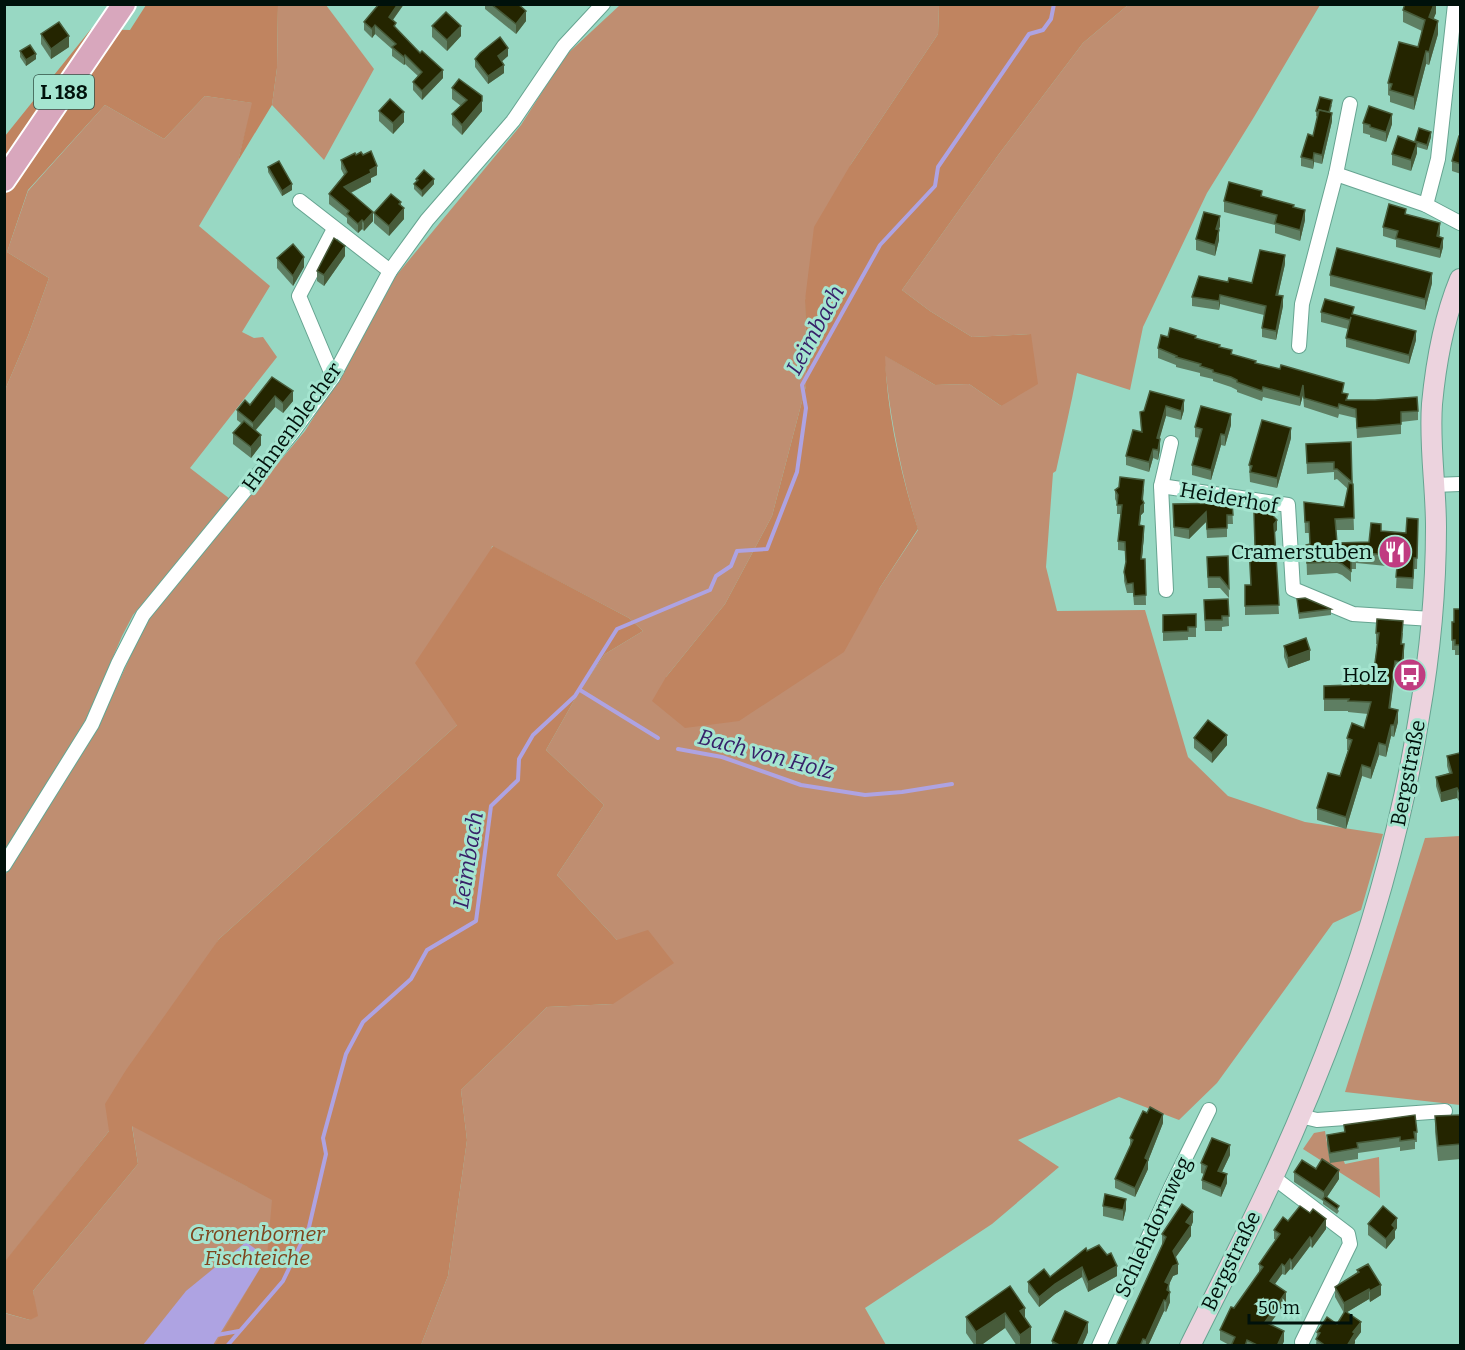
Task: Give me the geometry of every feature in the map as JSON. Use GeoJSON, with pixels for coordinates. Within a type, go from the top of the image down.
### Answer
{"type":"FeatureCollection","features":[{"type":"Feature","properties":{"kind":"main road","name":"L 188"},"geometry":{"type":"LineString","coordinates":[[4,180],[124,4]]}},
{"type":"Feature","properties":{"kind":"street","name":"Hahnenblecher"},"geometry":{"type":"LineString","coordinates":[[4,865],[92,724],[118,664],[143,615],[285,442],[333,377],[390,270],[427,220],[513,121],[564,46],[603,4]]}},
{"type":"Feature","properties":{"kind":"street"},"geometry":{"type":"LineString","coordinates":[[1426,205],[1438,159],[1455,4]]}},
{"type":"Feature","properties":{"kind":"street"},"geometry":{"type":"LineString","coordinates":[[1299,346],[1302,304],[1336,174],[1350,104]]}},
{"type":"Feature","properties":{"kind":"street"},"geometry":{"type":"LineString","coordinates":[[1336,174],[1426,205],[1461,223]]}},
{"type":"Feature","properties":{"kind":"street"},"geometry":{"type":"LineString","coordinates":[[300,201],[390,270]]}},
{"type":"Feature","properties":{"kind":"street"},"geometry":{"type":"LineString","coordinates":[[333,377],[299,296],[334,229]]}},
{"type":"Feature","properties":{"kind":"street","name":"Bergstraße"},"geometry":{"type":"LineString","coordinates":[[1190,1346],[1273,1177],[1329,1045],[1376,907],[1402,810],[1419,716],[1432,618],[1436,527],[1432,406],[1443,332],[1461,279]]}},
{"type":"Feature","properties":{"kind":"street","name":"Heiderhof"},"geometry":{"type":"LineString","coordinates":[[1166,590],[1161,486],[1171,443]]}},
{"type":"Feature","properties":{"kind":"street"},"geometry":{"type":"LineString","coordinates":[[1434,485],[1461,484]]}},
{"type":"Feature","properties":{"kind":"street","name":"Heiderhof"},"geometry":{"type":"LineString","coordinates":[[1161,486],[1288,505],[1293,589],[1353,614],[1432,618]]}},
{"type":"Feature","properties":{"kind":"street","name":"Schlehdornweg"},"geometry":{"type":"LineString","coordinates":[[1099,1346],[1172,1185],[1209,1110]]}},
{"type":"Feature","properties":{"kind":"street"},"geometry":{"type":"LineString","coordinates":[[1300,1116],[1317,1120],[1445,1111]]}},
{"type":"Feature","properties":{"kind":"street"},"geometry":{"type":"LineString","coordinates":[[1273,1177],[1348,1234],[1350,1244],[1302,1342]]}},
{"type":"Feature","properties":{"kind":"green space"},"geometry":{"type":"Polygon","coordinates":[[[278,5],[326,5],[374,69],[324,160],[272,105],[277,68],[278,5]]]}},
{"type":"Feature","properties":{"kind":"green space"},"geometry":{"type":"Polygon","coordinates":[[[620,5],[939,5],[938,34],[851,164],[805,300],[806,386],[772,516],[725,604],[666,677],[879,589],[918,530],[896,443],[884,355],[935,385],[969,384],[1001,406],[1031,334],[972,337],[930,311],[902,290],[999,154],[1083,43],[1128,5],[1320,5],[1207,193],[1143,327],[1130,390],[1077,373],[1056,471],[1053,473],[1046,567],[1057,611],[1145,610],[1188,757],[1228,796],[1305,822],[1383,834],[1361,910],[1333,923],[1217,1083],[1179,1120],[1119,1097],[1018,1140],[1059,1167],[992,1224],[865,1308],[886,1345],[421,1345],[448,1276],[467,1140],[461,1090],[547,1007],[613,1004],[617,940],[557,875],[604,805],[546,750],[580,690],[605,654],[643,631],[629,618],[492,546],[457,725],[219,939],[109,1131],[6,1261],[4,877],[98,727],[148,618],[305,431],[346,366],[390,283],[521,125],[565,56],[620,5]]]}},
{"type":"Feature","properties":{"kind":"green space"},"geometry":{"type":"Polygon","coordinates":[[[205,96],[253,103],[238,161],[199,226],[270,286],[242,332],[254,338],[263,337],[277,357],[190,468],[230,499],[133,615],[84,725],[5,850],[5,390],[49,278],[7,252],[28,191],[105,105],[164,139],[205,96]]]}},
{"type":"Feature","properties":{"kind":"green space"},"geometry":{"type":"Polygon","coordinates":[[[1460,836],[1460,1105],[1345,1092],[1425,838],[1460,836]]]}},
{"type":"Feature","properties":{"kind":"green space","name":"Gronenborner Fischteiche"},"geometry":{"type":"Polygon","coordinates":[[[132,1125],[248,1187],[322,1155],[228,1345],[5,1345],[4,1313],[30,1320],[35,1308],[33,1291],[138,1164],[132,1125]]]}},
{"type":"Feature","properties":{"kind":"green space"},"geometry":{"type":"Polygon","coordinates":[[[1325,1131],[1330,1161],[1343,1159],[1345,1164],[1379,1157],[1380,1198],[1303,1149],[1314,1133],[1325,1131]]]}},
{"type":"Feature","properties":{"kind":"shaded area"},"geometry":{"type":"Polygon","coordinates":[[[939,4],[1128,5],[1083,43],[999,154],[902,290],[930,311],[972,337],[1031,334],[1038,384],[1001,406],[969,384],[935,385],[885,356],[896,444],[918,529],[879,589],[844,652],[739,721],[685,728],[652,701],[666,677],[725,604],[772,516],[806,386],[805,300],[814,227],[851,164],[938,34],[939,4]]]}},
{"type":"Feature","properties":{"kind":"shaded area"},"geometry":{"type":"Polygon","coordinates":[[[146,5],[278,5],[277,68],[272,105],[238,161],[252,103],[205,96],[164,139],[105,105],[28,190],[7,252],[49,278],[5,390],[5,136],[91,29],[130,30],[146,5]]]}},
{"type":"Feature","properties":{"kind":"shaded area"},"geometry":{"type":"Polygon","coordinates":[[[493,546],[629,618],[643,631],[605,654],[580,690],[546,750],[604,805],[557,875],[617,940],[648,930],[674,963],[613,1004],[547,1007],[461,1090],[467,1140],[448,1276],[421,1345],[215,1345],[267,1257],[272,1200],[132,1126],[138,1164],[33,1291],[38,1316],[30,1320],[5,1313],[4,1259],[6,1260],[109,1131],[105,1104],[126,1070],[219,939],[457,725],[415,663],[493,546]]]}},
{"type":"Feature","properties":{"kind":"shaded area"},"geometry":{"type":"Polygon","coordinates":[[[246,1242],[267,1257],[213,1345],[143,1345],[186,1291],[246,1242]]]}},
{"type":"Feature","properties":{"kind":"building"},"geometry":{"type":"Polygon","coordinates":[[[379,4],[398,4],[389,17],[396,23],[394,26],[420,53],[422,51],[443,70],[422,91],[413,82],[422,72],[405,55],[404,57],[392,47],[396,44],[375,25],[372,29],[364,22],[379,4]]]}},
{"type":"Feature","properties":{"kind":"building"},"geometry":{"type":"Polygon","coordinates":[[[491,4],[518,4],[526,11],[516,24],[491,4]]]}},
{"type":"Feature","properties":{"kind":"building"},"geometry":{"type":"Polygon","coordinates":[[[1405,4],[1434,4],[1429,17],[1438,21],[1429,52],[1426,51],[1414,97],[1390,90],[1392,84],[1388,83],[1399,42],[1418,47],[1425,20],[1403,10],[1405,4]]]}},
{"type":"Feature","properties":{"kind":"building"},"geometry":{"type":"Polygon","coordinates":[[[446,12],[461,26],[447,40],[432,26],[446,12]]]}},
{"type":"Feature","properties":{"kind":"building"},"geometry":{"type":"Polygon","coordinates":[[[59,22],[69,36],[51,49],[41,34],[59,22]]]}},
{"type":"Feature","properties":{"kind":"building"},"geometry":{"type":"Polygon","coordinates":[[[500,37],[508,48],[498,56],[504,65],[488,76],[475,59],[500,37]]]}},
{"type":"Feature","properties":{"kind":"building"},"geometry":{"type":"Polygon","coordinates":[[[30,45],[36,54],[26,60],[20,51],[30,45]]]}},
{"type":"Feature","properties":{"kind":"building"},"geometry":{"type":"Polygon","coordinates":[[[459,79],[482,96],[482,101],[462,125],[452,114],[467,100],[452,88],[459,79]]]}},
{"type":"Feature","properties":{"kind":"building"},"geometry":{"type":"Polygon","coordinates":[[[1320,97],[1332,100],[1329,112],[1316,111],[1320,97]]]}},
{"type":"Feature","properties":{"kind":"building"},"geometry":{"type":"Polygon","coordinates":[[[390,99],[404,112],[393,123],[379,111],[390,99]]]}},
{"type":"Feature","properties":{"kind":"building"},"geometry":{"type":"Polygon","coordinates":[[[1369,106],[1392,114],[1386,132],[1363,123],[1369,106]]]}},
{"type":"Feature","properties":{"kind":"building"},"geometry":{"type":"Polygon","coordinates":[[[1319,110],[1332,113],[1322,155],[1314,153],[1313,160],[1301,157],[1308,134],[1313,136],[1319,110]]]}},
{"type":"Feature","properties":{"kind":"building"},"geometry":{"type":"Polygon","coordinates":[[[1419,128],[1431,132],[1427,145],[1415,141],[1419,128]]]}},
{"type":"Feature","properties":{"kind":"building"},"geometry":{"type":"Polygon","coordinates":[[[1398,136],[1417,143],[1411,160],[1392,154],[1398,136]]]}},
{"type":"Feature","properties":{"kind":"building"},"geometry":{"type":"Polygon","coordinates":[[[1459,136],[1461,136],[1461,164],[1452,161],[1459,136]]]}},
{"type":"Feature","properties":{"kind":"building"},"geometry":{"type":"Polygon","coordinates":[[[371,151],[377,166],[370,170],[371,173],[344,187],[373,212],[364,222],[362,220],[358,224],[347,214],[349,211],[329,194],[347,172],[341,160],[355,153],[356,155],[361,152],[363,155],[371,151]]]}},
{"type":"Feature","properties":{"kind":"building"},"geometry":{"type":"Polygon","coordinates":[[[279,161],[292,184],[282,191],[268,167],[279,161]]]}},
{"type":"Feature","properties":{"kind":"building"},"geometry":{"type":"Polygon","coordinates":[[[424,170],[434,179],[422,191],[414,184],[424,170]]]}},
{"type":"Feature","properties":{"kind":"building"},"geometry":{"type":"Polygon","coordinates":[[[1229,182],[1262,191],[1261,196],[1305,210],[1300,230],[1275,223],[1277,215],[1224,201],[1229,182]]]}},
{"type":"Feature","properties":{"kind":"building"},"geometry":{"type":"Polygon","coordinates":[[[391,194],[401,202],[399,204],[404,208],[389,226],[374,213],[391,194]]]}},
{"type":"Feature","properties":{"kind":"building"},"geometry":{"type":"Polygon","coordinates":[[[1389,204],[1406,209],[1405,214],[1440,223],[1437,236],[1443,238],[1440,249],[1396,238],[1398,231],[1383,227],[1389,204]]]}},
{"type":"Feature","properties":{"kind":"building"},"geometry":{"type":"Polygon","coordinates":[[[1204,212],[1220,216],[1215,245],[1196,239],[1204,212]]]}},
{"type":"Feature","properties":{"kind":"building"},"geometry":{"type":"Polygon","coordinates":[[[334,238],[345,246],[324,275],[317,271],[334,238]]]}},
{"type":"Feature","properties":{"kind":"building"},"geometry":{"type":"Polygon","coordinates":[[[293,244],[304,257],[293,276],[277,258],[293,244]]]}},
{"type":"Feature","properties":{"kind":"building"},"geometry":{"type":"Polygon","coordinates":[[[1337,248],[1432,273],[1425,299],[1330,275],[1337,248]]]}},
{"type":"Feature","properties":{"kind":"building"},"geometry":{"type":"Polygon","coordinates":[[[1260,250],[1285,255],[1276,295],[1283,296],[1276,331],[1262,328],[1266,306],[1220,295],[1219,301],[1192,297],[1199,276],[1228,282],[1229,278],[1252,283],[1260,250]]]}},
{"type":"Feature","properties":{"kind":"building"},"geometry":{"type":"Polygon","coordinates":[[[1325,299],[1354,307],[1352,314],[1416,331],[1409,355],[1346,338],[1351,317],[1350,320],[1321,312],[1325,299]]]}},
{"type":"Feature","properties":{"kind":"building"},"geometry":{"type":"Polygon","coordinates":[[[1170,328],[1220,345],[1219,347],[1232,350],[1231,354],[1256,361],[1255,363],[1280,369],[1281,365],[1344,383],[1342,393],[1348,394],[1346,400],[1417,397],[1418,411],[1401,412],[1401,424],[1357,428],[1356,409],[1339,404],[1338,408],[1304,398],[1303,385],[1300,397],[1263,387],[1262,391],[1158,348],[1161,335],[1168,337],[1170,328]]]}},
{"type":"Feature","properties":{"kind":"building"},"geometry":{"type":"Polygon","coordinates":[[[272,377],[293,391],[283,403],[275,396],[253,423],[237,410],[245,400],[250,405],[272,377]]]}},
{"type":"Feature","properties":{"kind":"building"},"geometry":{"type":"Polygon","coordinates":[[[1150,391],[1184,400],[1181,411],[1166,406],[1157,438],[1160,439],[1158,450],[1153,449],[1149,462],[1126,456],[1133,430],[1142,432],[1140,412],[1144,411],[1150,391]]]}},
{"type":"Feature","properties":{"kind":"building"},"geometry":{"type":"Polygon","coordinates":[[[1201,406],[1231,414],[1225,435],[1221,434],[1211,470],[1192,465],[1202,429],[1195,427],[1201,406]]]}},
{"type":"Feature","properties":{"kind":"building"},"geometry":{"type":"Polygon","coordinates":[[[1262,420],[1291,428],[1277,478],[1250,472],[1252,466],[1249,465],[1262,420]]]}},
{"type":"Feature","properties":{"kind":"building"},"geometry":{"type":"Polygon","coordinates":[[[244,421],[261,435],[251,447],[233,433],[244,421]]]}},
{"type":"Feature","properties":{"kind":"building"},"geometry":{"type":"Polygon","coordinates":[[[1351,442],[1352,482],[1334,469],[1334,462],[1307,463],[1306,444],[1351,442]]]}},
{"type":"Feature","properties":{"kind":"building"},"geometry":{"type":"Polygon","coordinates":[[[1120,477],[1144,480],[1142,499],[1144,503],[1141,506],[1139,525],[1144,526],[1141,559],[1145,559],[1146,595],[1134,596],[1133,583],[1127,584],[1124,572],[1125,542],[1118,541],[1122,505],[1117,505],[1118,495],[1115,490],[1119,487],[1120,477]]]}},
{"type":"Feature","properties":{"kind":"building"},"geometry":{"type":"Polygon","coordinates":[[[1349,483],[1353,484],[1354,518],[1335,519],[1337,543],[1369,542],[1371,523],[1381,524],[1381,531],[1406,533],[1407,518],[1418,519],[1417,558],[1414,558],[1413,578],[1396,577],[1398,556],[1355,552],[1356,558],[1351,558],[1351,571],[1337,562],[1307,563],[1306,545],[1310,544],[1309,522],[1305,522],[1304,502],[1344,507],[1349,483]]]}},
{"type":"Feature","properties":{"kind":"building"},"geometry":{"type":"Polygon","coordinates":[[[1255,500],[1269,502],[1270,513],[1273,512],[1277,520],[1274,524],[1279,605],[1245,606],[1245,585],[1251,585],[1249,546],[1255,546],[1255,500]]]}},
{"type":"Feature","properties":{"kind":"building"},"geometry":{"type":"Polygon","coordinates":[[[1232,503],[1233,515],[1227,515],[1227,528],[1207,529],[1206,512],[1189,529],[1174,527],[1173,504],[1232,503]]]}},
{"type":"Feature","properties":{"kind":"building"},"geometry":{"type":"Polygon","coordinates":[[[1228,556],[1229,588],[1220,577],[1208,577],[1207,557],[1228,556]]]}},
{"type":"Feature","properties":{"kind":"building"},"geometry":{"type":"Polygon","coordinates":[[[1305,598],[1331,609],[1299,613],[1297,599],[1305,598]]]}},
{"type":"Feature","properties":{"kind":"building"},"geometry":{"type":"Polygon","coordinates":[[[1228,599],[1229,616],[1222,616],[1222,620],[1205,620],[1204,600],[1228,599]]]}},
{"type":"Feature","properties":{"kind":"building"},"geometry":{"type":"Polygon","coordinates":[[[1454,609],[1461,609],[1461,645],[1455,645],[1455,640],[1452,640],[1454,609]]]}},
{"type":"Feature","properties":{"kind":"building"},"geometry":{"type":"Polygon","coordinates":[[[1196,614],[1196,627],[1188,627],[1188,631],[1163,632],[1163,615],[1196,614]]]}},
{"type":"Feature","properties":{"kind":"building"},"geometry":{"type":"Polygon","coordinates":[[[1377,619],[1403,621],[1402,662],[1395,661],[1389,708],[1398,710],[1386,745],[1379,743],[1371,768],[1362,765],[1346,817],[1317,808],[1328,773],[1340,776],[1352,740],[1347,738],[1352,723],[1364,728],[1371,702],[1324,699],[1324,686],[1350,685],[1350,679],[1368,681],[1370,670],[1374,670],[1379,633],[1376,633],[1377,619]]]}},
{"type":"Feature","properties":{"kind":"building"},"geometry":{"type":"Polygon","coordinates":[[[1306,638],[1310,650],[1288,658],[1284,646],[1306,638]]]}},
{"type":"Feature","properties":{"kind":"building"},"geometry":{"type":"Polygon","coordinates":[[[1208,720],[1227,735],[1212,753],[1194,738],[1208,720]]]}},
{"type":"Feature","properties":{"kind":"building"},"geometry":{"type":"Polygon","coordinates":[[[1459,753],[1461,757],[1461,795],[1457,788],[1441,793],[1436,777],[1452,773],[1447,756],[1459,753]]]}},
{"type":"Feature","properties":{"kind":"building"},"geometry":{"type":"Polygon","coordinates":[[[1150,1107],[1163,1114],[1145,1158],[1148,1160],[1135,1188],[1115,1179],[1143,1111],[1147,1113],[1150,1107]]]}},
{"type":"Feature","properties":{"kind":"building"},"geometry":{"type":"Polygon","coordinates":[[[1415,1115],[1417,1132],[1414,1132],[1415,1139],[1400,1141],[1400,1137],[1357,1143],[1358,1148],[1330,1153],[1327,1135],[1345,1132],[1344,1125],[1415,1115]]]}},
{"type":"Feature","properties":{"kind":"building"},"geometry":{"type":"Polygon","coordinates":[[[1461,1115],[1461,1144],[1438,1146],[1435,1116],[1461,1115]]]}},
{"type":"Feature","properties":{"kind":"building"},"geometry":{"type":"Polygon","coordinates":[[[1212,1138],[1230,1145],[1218,1171],[1227,1174],[1221,1188],[1202,1180],[1207,1166],[1201,1163],[1212,1138]]]}},
{"type":"Feature","properties":{"kind":"building"},"geometry":{"type":"Polygon","coordinates":[[[1322,1159],[1339,1170],[1324,1192],[1294,1172],[1302,1160],[1316,1169],[1322,1159]]]}},
{"type":"Feature","properties":{"kind":"building"},"geometry":{"type":"Polygon","coordinates":[[[1105,1194],[1126,1199],[1123,1210],[1103,1206],[1105,1194]]]}},
{"type":"Feature","properties":{"kind":"building"},"geometry":{"type":"Polygon","coordinates":[[[1325,1196],[1339,1206],[1337,1209],[1323,1199],[1325,1196]]]}},
{"type":"Feature","properties":{"kind":"building"},"geometry":{"type":"Polygon","coordinates":[[[1182,1204],[1193,1212],[1186,1222],[1191,1225],[1173,1251],[1178,1264],[1173,1266],[1165,1282],[1169,1284],[1167,1290],[1170,1292],[1166,1301],[1164,1300],[1146,1340],[1143,1339],[1140,1346],[1116,1346],[1166,1237],[1162,1234],[1182,1204]]]}},
{"type":"Feature","properties":{"kind":"building"},"geometry":{"type":"Polygon","coordinates":[[[1300,1206],[1310,1213],[1313,1209],[1326,1219],[1312,1239],[1310,1237],[1292,1261],[1290,1259],[1285,1266],[1282,1264],[1270,1281],[1286,1292],[1265,1322],[1284,1331],[1277,1346],[1259,1346],[1247,1340],[1245,1346],[1231,1346],[1235,1337],[1220,1330],[1231,1307],[1234,1308],[1263,1267],[1259,1264],[1280,1234],[1274,1230],[1283,1217],[1288,1221],[1300,1206]]]}},
{"type":"Feature","properties":{"kind":"building"},"geometry":{"type":"Polygon","coordinates":[[[1383,1206],[1397,1218],[1392,1225],[1395,1228],[1386,1239],[1368,1224],[1383,1206]]]}},
{"type":"Feature","properties":{"kind":"building"},"geometry":{"type":"Polygon","coordinates":[[[1099,1245],[1107,1255],[1111,1253],[1117,1266],[1088,1282],[1082,1267],[1039,1297],[1028,1282],[1044,1269],[1050,1277],[1086,1248],[1087,1251],[1099,1245]]]}},
{"type":"Feature","properties":{"kind":"building"},"geometry":{"type":"Polygon","coordinates":[[[1368,1264],[1381,1285],[1344,1303],[1335,1287],[1368,1264]]]}},
{"type":"Feature","properties":{"kind":"building"},"geometry":{"type":"Polygon","coordinates":[[[1010,1286],[1025,1308],[1020,1311],[1031,1327],[1020,1335],[1005,1313],[976,1332],[966,1317],[1010,1286]]]}},
{"type":"Feature","properties":{"kind":"building"},"geometry":{"type":"Polygon","coordinates":[[[1065,1311],[1088,1322],[1077,1346],[1061,1346],[1052,1341],[1065,1311]]]}},
{"type":"Feature","properties":{"kind":"building"},"geometry":{"type":"Polygon","coordinates":[[[1345,1311],[1361,1322],[1353,1332],[1355,1333],[1347,1346],[1322,1346],[1323,1344],[1316,1339],[1320,1333],[1317,1332],[1327,1317],[1337,1324],[1345,1311]]]}},
{"type":"Feature","properties":{"kind":"waterway","name":"Leimbach"},"geometry":{"type":"LineString","coordinates":[[227,1346],[283,1281],[309,1227],[326,1154],[323,1138],[346,1054],[363,1022],[411,979],[427,950],[476,921],[491,806],[518,780],[519,759],[533,735],[575,696],[617,629],[710,590],[716,576],[731,566],[737,551],[767,549],[797,472],[806,408],[802,385],[880,245],[935,186],[938,167],[1029,34],[1043,30],[1051,19],[1054,4]]}},
{"type":"Feature","properties":{"kind":"waterway","name":"Bach von Holz"},"geometry":{"type":"LineString","coordinates":[[580,690],[658,738]]}},
{"type":"Feature","properties":{"kind":"waterway","name":"Bach von Holz"},"geometry":{"type":"LineString","coordinates":[[678,749],[722,757],[801,785],[865,795],[952,784]]}},
{"type":"Feature","properties":{"kind":"waterway","name":"Leimbach"},"geometry":{"type":"LineString","coordinates":[[217,1335],[239,1331]]}},
{"type":"Feature","properties":{"kind":"place","name":"Cramerstuben"},"geometry":{"type":"Point","coordinates":[1395,552]}},
{"type":"Feature","properties":{"kind":"place","name":"Holz"},"geometry":{"type":"Point","coordinates":[1410,675]}}]}
